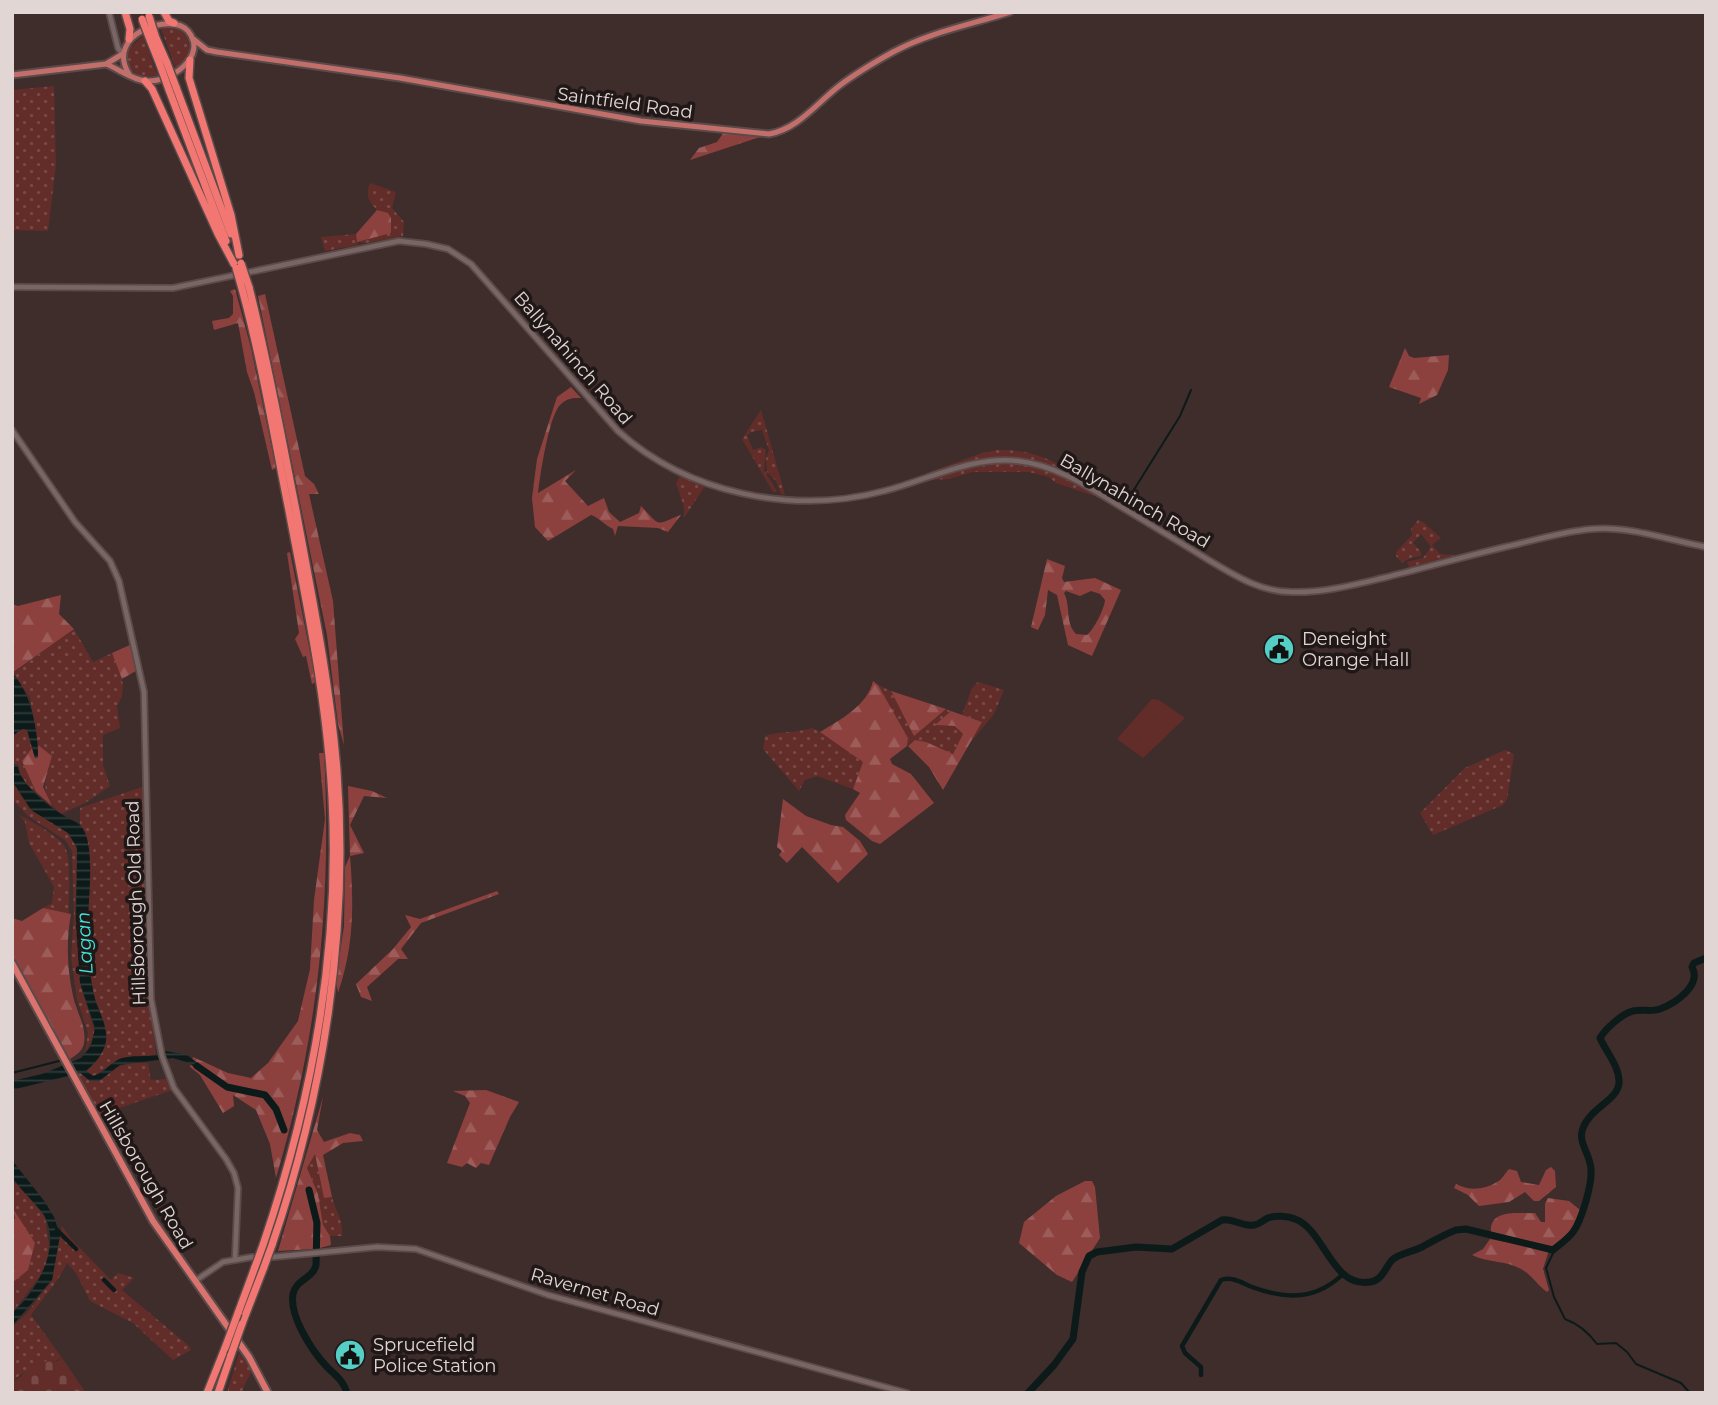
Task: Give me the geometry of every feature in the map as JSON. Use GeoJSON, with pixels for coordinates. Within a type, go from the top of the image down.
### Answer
{"type":"FeatureCollection","features":[{"type":"Feature","properties":{"kind":"highway"},"geometry":{"type":"LineString","coordinates":[[125,12],[130,29],[129,40]]}},
{"type":"Feature","properties":{"kind":"highway"},"geometry":{"type":"LineString","coordinates":[[164,12],[169,21],[174,23]]}},
{"type":"Feature","properties":{"kind":"highway"},"geometry":{"type":"LineString","coordinates":[[145,15],[245,288],[318,663],[332,799],[331,913],[317,1039],[264,1266],[242,1324],[208,1393]]}},
{"type":"Feature","properties":{"kind":"highway"},"geometry":{"type":"LineString","coordinates":[[191,57],[189,78],[230,215],[238,263]]}},
{"type":"Feature","properties":{"kind":"highway"},"geometry":{"type":"LineString","coordinates":[[145,81],[152,89],[218,234],[238,263]]}},
{"type":"Feature","properties":{"kind":"highway","name":"Hillsborough Road"},"geometry":{"type":"LineString","coordinates":[[12,963],[155,1225],[248,1357],[268,1393]]}},
{"type":"Feature","properties":{"kind":"highway"},"geometry":{"type":"LineString","coordinates":[[220,1393],[226,1370],[227,1351],[238,1313],[255,1267],[267,1245]]}},
{"type":"Feature","properties":{"kind":"main road","name":"Saintfield Road"},"geometry":{"type":"LineString","coordinates":[[192,38],[208,50],[400,78],[640,121],[769,134],[796,123],[850,78],[894,51],[925,36],[1010,12]]}},
{"type":"Feature","properties":{"kind":"main road"},"geometry":{"type":"LineString","coordinates":[[12,75],[108,64],[145,81],[160,79],[177,72],[191,57],[192,38],[185,28],[174,23],[162,24],[129,40],[108,64]]}},
{"type":"Feature","properties":{"kind":"main road","name":"Saintfield Road"},"geometry":{"type":"LineString","coordinates":[[191,57],[208,50]]}},
{"type":"Feature","properties":{"kind":"main road"},"geometry":{"type":"LineString","coordinates":[[121,52],[129,74]]}},
{"type":"Feature","properties":{"kind":"street"},"geometry":{"type":"LineString","coordinates":[[109,12],[121,52]]}},
{"type":"Feature","properties":{"kind":"street"},"geometry":{"type":"LineString","coordinates":[[114,29],[120,37],[129,40]]}},
{"type":"Feature","properties":{"kind":"street","name":"Ballynahinch Road"},"geometry":{"type":"LineString","coordinates":[[12,287],[173,288],[393,242],[438,246],[456,253],[471,264],[618,431],[643,453],[680,474],[748,494],[817,500],[884,491],[979,462],[1031,463],[1074,478],[1237,577],[1276,591],[1311,592],[1346,586],[1553,535],[1591,529],[1628,530],[1706,547]]}},
{"type":"Feature","properties":{"kind":"street","name":"Hillsborough Old Road"},"geometry":{"type":"LineString","coordinates":[[12,430],[75,522],[115,569],[144,692],[151,999],[169,1079],[181,1100],[213,1140],[234,1173],[239,1188],[235,1259]]}},
{"type":"Feature","properties":{"kind":"street","name":"Ravernet Road"},"geometry":{"type":"LineString","coordinates":[[273,1257],[377,1247],[416,1249],[571,1301],[907,1393]]}},
{"type":"Feature","properties":{"kind":"street"},"geometry":{"type":"LineString","coordinates":[[194,1281],[216,1265],[252,1257]]}},
{"type":"Feature","properties":{"kind":"green space"},"geometry":{"type":"Polygon","coordinates":[[[168,27],[183,33],[191,49],[184,63],[176,69],[161,29],[168,27]]]}},
{"type":"Feature","properties":{"kind":"green space"},"geometry":{"type":"Polygon","coordinates":[[[143,36],[157,75],[139,75],[126,62],[129,49],[143,36]]]}},
{"type":"Feature","properties":{"kind":"green space"},"geometry":{"type":"Polygon","coordinates":[[[54,86],[56,165],[48,231],[12,230],[12,90],[54,86]]]}},
{"type":"Feature","properties":{"kind":"green space"},"geometry":{"type":"Polygon","coordinates":[[[724,132],[760,137],[690,160],[699,148],[717,142],[724,132]]]}},
{"type":"Feature","properties":{"kind":"green space"},"geometry":{"type":"Polygon","coordinates":[[[370,183],[396,192],[392,208],[404,222],[403,236],[358,242],[358,245],[325,251],[321,237],[356,234],[357,242],[382,211],[377,210],[370,201],[370,183]]]}},
{"type":"Feature","properties":{"kind":"green space"},"geometry":{"type":"Polygon","coordinates":[[[377,210],[388,213],[391,218],[391,233],[357,242],[356,234],[377,210]]]}},
{"type":"Feature","properties":{"kind":"green space"},"geometry":{"type":"Polygon","coordinates":[[[235,289],[251,348],[276,468],[272,470],[247,372],[238,323],[214,330],[212,321],[229,318],[233,314],[233,296],[230,291],[235,289]]]}},
{"type":"Feature","properties":{"kind":"green space"},"geometry":{"type":"Polygon","coordinates":[[[265,294],[305,476],[314,484],[319,494],[309,494],[333,601],[344,745],[338,724],[327,635],[258,296],[265,294]]]}},
{"type":"Feature","properties":{"kind":"green space"},"geometry":{"type":"Polygon","coordinates":[[[1405,348],[1409,356],[1414,358],[1449,355],[1448,370],[1437,395],[1419,404],[1421,398],[1389,387],[1405,348]]]}},
{"type":"Feature","properties":{"kind":"green space"},"geometry":{"type":"Polygon","coordinates":[[[571,387],[581,398],[565,401],[556,411],[546,446],[538,493],[576,470],[565,481],[588,506],[604,498],[609,512],[620,522],[639,513],[641,506],[659,522],[681,515],[668,532],[658,528],[618,526],[615,536],[613,529],[591,515],[548,541],[535,527],[532,498],[537,459],[557,397],[571,387]]]}},
{"type":"Feature","properties":{"kind":"green space"},"geometry":{"type":"Polygon","coordinates":[[[761,410],[785,495],[781,494],[776,481],[767,472],[766,459],[769,450],[762,430],[747,435],[753,450],[761,447],[766,450],[764,470],[777,491],[775,492],[742,439],[761,410]]]}},
{"type":"Feature","properties":{"kind":"green space"},"geometry":{"type":"Polygon","coordinates":[[[998,450],[1034,454],[1087,481],[1043,464],[1008,459],[972,462],[927,473],[998,450]]]}},
{"type":"Feature","properties":{"kind":"green space"},"geometry":{"type":"Polygon","coordinates":[[[1003,463],[1031,466],[1056,474],[1103,499],[1056,483],[1049,477],[1029,472],[972,472],[949,479],[929,480],[954,471],[1003,463]]]}},
{"type":"Feature","properties":{"kind":"green space"},"geometry":{"type":"Polygon","coordinates":[[[680,476],[705,486],[684,518],[684,507],[676,483],[680,476]]]}},
{"type":"Feature","properties":{"kind":"green space"},"geometry":{"type":"Polygon","coordinates":[[[1418,520],[1441,538],[1432,545],[1440,554],[1455,555],[1409,567],[1407,562],[1423,558],[1431,547],[1421,534],[1413,543],[1421,556],[1402,563],[1396,552],[1412,535],[1411,529],[1418,520]]]}},
{"type":"Feature","properties":{"kind":"green space"},"geometry":{"type":"Polygon","coordinates":[[[290,552],[316,682],[312,684],[306,656],[303,657],[295,639],[299,633],[287,553],[290,552]]]}},
{"type":"Feature","properties":{"kind":"green space"},"geometry":{"type":"Polygon","coordinates":[[[1047,559],[1065,566],[1062,578],[1064,582],[1095,578],[1121,590],[1092,656],[1068,645],[1057,595],[1048,590],[1045,615],[1038,630],[1031,627],[1047,559]],[[1066,591],[1064,593],[1073,630],[1076,634],[1087,635],[1098,619],[1105,600],[1100,594],[1091,591],[1080,596],[1066,591]]]}},
{"type":"Feature","properties":{"kind":"green space"},"geometry":{"type":"Polygon","coordinates":[[[61,595],[59,614],[74,629],[12,673],[12,604],[18,606],[61,595]]]}},
{"type":"Feature","properties":{"kind":"green space"},"geometry":{"type":"Polygon","coordinates":[[[74,629],[93,662],[112,653],[123,686],[117,706],[120,728],[103,735],[103,765],[110,786],[85,803],[61,814],[46,794],[46,780],[52,756],[38,745],[30,698],[13,673],[74,629]]]}},
{"type":"Feature","properties":{"kind":"green space"},"geometry":{"type":"Polygon","coordinates":[[[132,644],[139,669],[122,679],[112,653],[132,644]]]}},
{"type":"Feature","properties":{"kind":"green space"},"geometry":{"type":"Polygon","coordinates":[[[873,681],[878,685],[908,738],[907,746],[890,759],[892,764],[911,774],[934,803],[880,844],[872,841],[846,820],[845,815],[860,793],[853,789],[863,762],[820,732],[859,705],[873,681]]]}},
{"type":"Feature","properties":{"kind":"green space"},"geometry":{"type":"Polygon","coordinates":[[[978,682],[1004,690],[994,714],[970,743],[982,722],[962,715],[972,688],[978,682]]]}},
{"type":"Feature","properties":{"kind":"green space"},"geometry":{"type":"Polygon","coordinates":[[[878,685],[891,691],[914,735],[946,709],[951,711],[936,725],[955,726],[963,734],[953,754],[915,740],[907,746],[908,738],[878,685]]]}},
{"type":"Feature","properties":{"kind":"green space"},"geometry":{"type":"Polygon","coordinates":[[[891,691],[946,709],[914,736],[891,691]]]}},
{"type":"Feature","properties":{"kind":"green space"},"geometry":{"type":"Polygon","coordinates":[[[1152,699],[1159,700],[1185,718],[1143,758],[1117,739],[1152,699]]]}},
{"type":"Feature","properties":{"kind":"green space"},"geometry":{"type":"Polygon","coordinates":[[[951,711],[982,722],[943,790],[929,767],[908,746],[915,740],[953,754],[963,734],[955,726],[935,725],[951,711]]]}},
{"type":"Feature","properties":{"kind":"green space"},"geometry":{"type":"Polygon","coordinates":[[[23,728],[27,730],[32,748],[22,761],[36,792],[24,781],[18,765],[12,764],[12,736],[23,728]]]}},
{"type":"Feature","properties":{"kind":"green space"},"geometry":{"type":"Polygon","coordinates":[[[812,728],[863,762],[853,789],[817,776],[805,780],[799,791],[763,749],[765,736],[812,728]]]}},
{"type":"Feature","properties":{"kind":"green space"},"geometry":{"type":"Polygon","coordinates":[[[38,745],[52,756],[43,787],[52,806],[36,792],[22,761],[32,748],[35,758],[38,757],[38,745]]]}},
{"type":"Feature","properties":{"kind":"green space"},"geometry":{"type":"Polygon","coordinates":[[[1505,750],[1514,754],[1507,799],[1503,805],[1433,835],[1420,813],[1465,768],[1505,750]]]}},
{"type":"Feature","properties":{"kind":"green space"},"geometry":{"type":"Polygon","coordinates":[[[319,753],[324,753],[326,862],[319,968],[302,1073],[276,1178],[270,1144],[256,1110],[233,1095],[234,1106],[223,1113],[200,1075],[190,1067],[193,1057],[228,1073],[251,1078],[268,1063],[298,1021],[310,969],[314,900],[325,819],[319,753]]]}},
{"type":"Feature","properties":{"kind":"green space"},"geometry":{"type":"Polygon","coordinates":[[[12,779],[70,833],[76,844],[78,859],[75,914],[80,982],[95,1033],[85,1054],[88,1033],[77,999],[71,957],[74,914],[72,851],[65,840],[28,816],[12,799],[12,779]]]}},
{"type":"Feature","properties":{"kind":"green space"},"geometry":{"type":"Polygon","coordinates":[[[145,786],[147,963],[156,1056],[122,1058],[94,1076],[85,1070],[105,1025],[94,997],[89,964],[87,941],[90,874],[86,836],[80,825],[80,808],[145,786]]]}},
{"type":"Feature","properties":{"kind":"green space"},"geometry":{"type":"Polygon","coordinates":[[[348,786],[372,791],[387,798],[364,796],[350,825],[364,853],[350,856],[348,786]]]}},
{"type":"Feature","properties":{"kind":"green space"},"geometry":{"type":"Polygon","coordinates":[[[783,799],[806,816],[843,827],[860,841],[868,854],[838,883],[802,847],[787,863],[779,855],[782,851],[777,847],[783,799]]]}},
{"type":"Feature","properties":{"kind":"green space"},"geometry":{"type":"Polygon","coordinates":[[[19,815],[51,834],[65,847],[69,870],[69,914],[43,908],[52,903],[54,887],[29,843],[25,822],[19,815]]]}},
{"type":"Feature","properties":{"kind":"green space"},"geometry":{"type":"Polygon","coordinates":[[[350,856],[352,926],[338,993],[336,979],[344,926],[345,867],[350,856]]]}},
{"type":"Feature","properties":{"kind":"green space"},"geometry":{"type":"Polygon","coordinates":[[[497,891],[499,894],[421,923],[401,949],[408,959],[398,959],[367,987],[372,1001],[361,997],[356,984],[393,949],[411,927],[405,915],[420,919],[497,891]]]}},
{"type":"Feature","properties":{"kind":"green space"},"geometry":{"type":"Polygon","coordinates":[[[43,908],[71,914],[69,975],[85,1037],[82,1048],[70,1059],[12,956],[12,918],[22,921],[43,908]]]}},
{"type":"Feature","properties":{"kind":"green space"},"geometry":{"type":"Polygon","coordinates":[[[128,1063],[148,1063],[151,1080],[166,1079],[172,1090],[99,1115],[77,1074],[100,1079],[128,1063]]]}},
{"type":"Feature","properties":{"kind":"green space"},"geometry":{"type":"Polygon","coordinates":[[[486,1090],[519,1102],[489,1165],[481,1163],[476,1168],[467,1163],[462,1167],[447,1163],[470,1103],[465,1096],[453,1091],[486,1090]]]}},
{"type":"Feature","properties":{"kind":"green space"},"geometry":{"type":"Polygon","coordinates":[[[323,1097],[317,1130],[324,1142],[350,1133],[360,1135],[363,1141],[343,1143],[323,1155],[332,1197],[324,1198],[315,1154],[307,1168],[318,1194],[323,1225],[330,1236],[331,1245],[320,1248],[318,1215],[314,1217],[313,1249],[278,1251],[323,1097]]]}},
{"type":"Feature","properties":{"kind":"green space"},"geometry":{"type":"Polygon","coordinates":[[[315,1153],[324,1197],[332,1197],[342,1236],[330,1236],[323,1225],[318,1194],[307,1168],[315,1153]]]}},
{"type":"Feature","properties":{"kind":"green space"},"geometry":{"type":"Polygon","coordinates":[[[1551,1167],[1555,1171],[1556,1187],[1539,1201],[1534,1201],[1525,1192],[1509,1202],[1479,1206],[1468,1195],[1454,1188],[1456,1184],[1471,1189],[1487,1187],[1499,1181],[1509,1169],[1517,1171],[1521,1182],[1539,1185],[1546,1170],[1551,1167]]]}},
{"type":"Feature","properties":{"kind":"green space"},"geometry":{"type":"Polygon","coordinates":[[[1085,1181],[1092,1181],[1095,1187],[1100,1238],[1072,1282],[1057,1275],[1019,1243],[1024,1222],[1056,1196],[1085,1181]]]}},
{"type":"Feature","properties":{"kind":"green space"},"geometry":{"type":"Polygon","coordinates":[[[16,1182],[45,1217],[49,1246],[47,1267],[12,1313],[12,1283],[27,1270],[35,1243],[20,1222],[13,1206],[12,1190],[16,1182]]]}},
{"type":"Feature","properties":{"kind":"green space"},"geometry":{"type":"Polygon","coordinates":[[[1548,1198],[1569,1201],[1580,1210],[1571,1232],[1553,1247],[1491,1232],[1495,1219],[1507,1214],[1535,1213],[1541,1222],[1545,1222],[1545,1204],[1548,1198]]]}},
{"type":"Feature","properties":{"kind":"green space"},"geometry":{"type":"Polygon","coordinates":[[[12,1207],[35,1243],[28,1270],[12,1283],[12,1222],[15,1218],[12,1207]]]}},
{"type":"Feature","properties":{"kind":"green space"},"geometry":{"type":"Polygon","coordinates":[[[62,1226],[111,1280],[118,1273],[134,1278],[122,1290],[191,1350],[173,1360],[133,1323],[90,1301],[76,1273],[67,1263],[31,1315],[62,1358],[20,1375],[12,1383],[12,1327],[27,1313],[52,1280],[62,1226]]]}},
{"type":"Feature","properties":{"kind":"green space"},"geometry":{"type":"Polygon","coordinates":[[[1490,1239],[1549,1250],[1543,1269],[1549,1290],[1547,1292],[1515,1266],[1472,1255],[1483,1249],[1490,1239]]]}},
{"type":"Feature","properties":{"kind":"green space"},"geometry":{"type":"Polygon","coordinates":[[[239,1353],[251,1373],[242,1393],[227,1393],[239,1353]]]}},
{"type":"Feature","properties":{"kind":"green space"},"geometry":{"type":"Polygon","coordinates":[[[62,1358],[86,1393],[12,1393],[12,1383],[33,1367],[45,1361],[58,1361],[62,1358]]]}},
{"type":"Feature","properties":{"kind":"water"},"geometry":{"type":"Polygon","coordinates":[[[12,673],[24,690],[32,712],[38,746],[38,757],[35,758],[27,730],[23,729],[12,736],[12,673]]]}},
{"type":"Feature","properties":{"kind":"water","name":"Lagan"},"geometry":{"type":"Polygon","coordinates":[[[12,764],[18,765],[23,779],[35,793],[79,824],[86,835],[90,864],[87,942],[94,995],[106,1035],[101,1054],[86,1071],[93,1076],[122,1058],[155,1055],[166,1051],[187,1055],[207,1070],[203,1074],[189,1063],[173,1058],[120,1065],[99,1081],[90,1081],[78,1071],[12,1090],[12,1081],[42,1074],[81,1058],[91,1046],[95,1028],[80,983],[76,922],[77,848],[68,833],[31,810],[12,781],[12,764]]]}},
{"type":"Feature","properties":{"kind":"water"},"geometry":{"type":"Polygon","coordinates":[[[12,1160],[45,1202],[60,1235],[52,1280],[12,1326],[12,1313],[30,1293],[44,1268],[50,1241],[49,1227],[44,1215],[12,1176],[12,1160]]]}},
{"type":"Feature","properties":{"kind":"waterway"},"geometry":{"type":"LineString","coordinates":[[1125,504],[1180,416],[1191,390]]}},
{"type":"Feature","properties":{"kind":"waterway"},"geometry":{"type":"LineString","coordinates":[[1028,1393],[1073,1339],[1082,1272],[1089,1256],[1097,1252],[1136,1247],[1172,1249],[1222,1220],[1254,1225],[1278,1216],[1292,1218],[1305,1225],[1337,1268],[1357,1281],[1374,1281],[1395,1258],[1456,1230],[1466,1229],[1553,1250],[1569,1237],[1576,1226],[1588,1193],[1591,1170],[1582,1139],[1583,1128],[1591,1115],[1614,1094],[1619,1083],[1615,1065],[1600,1038],[1629,1012],[1660,1009],[1680,998],[1693,980],[1694,963],[1706,958]]}},
{"type":"Feature","properties":{"kind":"waterway"},"geometry":{"type":"LineString","coordinates":[[12,1073],[59,1061]]}},
{"type":"Feature","properties":{"kind":"waterway"},"geometry":{"type":"LineString","coordinates":[[197,1066],[227,1087],[265,1095],[276,1109],[284,1130]]}},
{"type":"Feature","properties":{"kind":"waterway"},"geometry":{"type":"LineString","coordinates":[[309,1190],[317,1223],[316,1265],[312,1273],[295,1289],[293,1303],[298,1323],[309,1343],[341,1381],[347,1393]]}},
{"type":"Feature","properties":{"kind":"waterway"},"geometry":{"type":"LineString","coordinates":[[57,1230],[76,1249]]}},
{"type":"Feature","properties":{"kind":"waterway"},"geometry":{"type":"LineString","coordinates":[[1553,1250],[1546,1268],[1554,1297],[1565,1319],[1583,1329],[1597,1344],[1616,1343],[1636,1364],[1681,1383],[1690,1393]]}},
{"type":"Feature","properties":{"kind":"waterway"},"geometry":{"type":"LineString","coordinates":[[1201,1375],[1201,1367],[1185,1353],[1182,1346],[1221,1280],[1233,1279],[1277,1294],[1301,1295],[1323,1288],[1344,1273]]}},
{"type":"Feature","properties":{"kind":"waterway"},"geometry":{"type":"LineString","coordinates":[[104,1280],[114,1290]]}},
{"type":"Feature","properties":{"kind":"place","name":"Deneight Orange Hall"},"geometry":{"type":"Point","coordinates":[1279,649]}},
{"type":"Feature","properties":{"kind":"place","name":"Sprucefield Police Station"},"geometry":{"type":"Point","coordinates":[350,1355]}}]}
